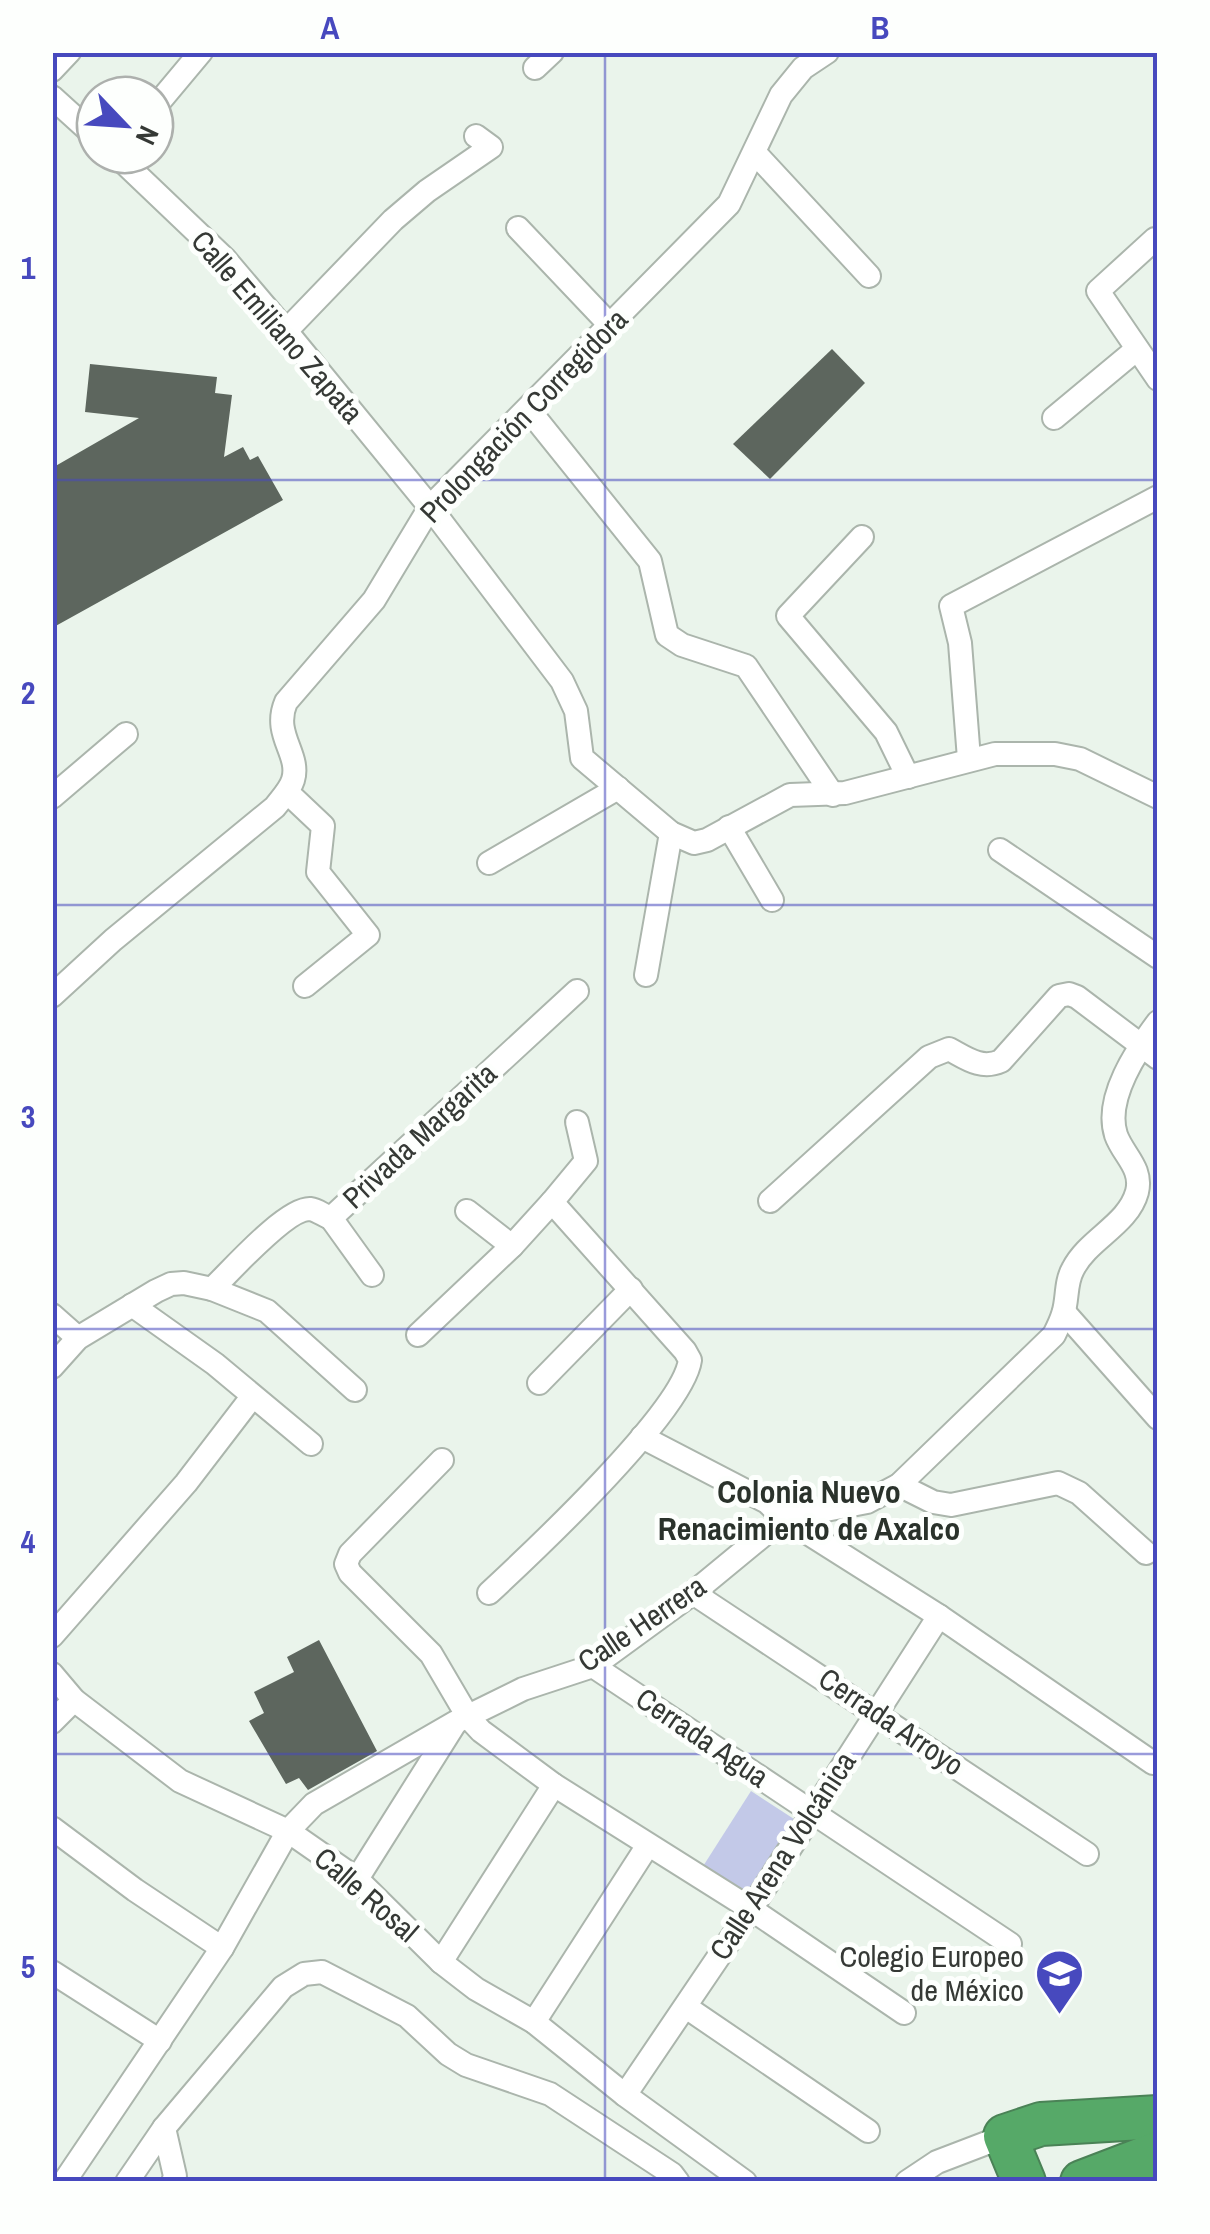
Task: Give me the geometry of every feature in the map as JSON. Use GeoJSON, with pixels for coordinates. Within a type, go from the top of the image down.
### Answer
{"type":"FeatureCollection","features":[{"type":"Feature","properties":{"kind":"highway"},"geometry":{"type":"LineString","coordinates":[[1024,2182],[1005,2136],[1041,2124],[1158,2118]]}},
{"type":"Feature","properties":{"kind":"highway"},"geometry":{"type":"LineString","coordinates":[[1082,2182],[1158,2153]]}},
{"type":"Feature","properties":{"kind":"highway"},"geometry":{"type":"LineString","coordinates":[[1143,2182],[1158,2175]]}},
{"type":"Feature","properties":{"kind":"street"},"geometry":{"type":"LineString","coordinates":[[52,70],[69,52]]}},
{"type":"Feature","properties":{"kind":"street"},"geometry":{"type":"LineString","coordinates":[[175,83],[201,52]]}},
{"type":"Feature","properties":{"kind":"street","name":"Prolongación Corregidora"},"geometry":{"type":"LineString","coordinates":[[287,792],[294,779],[294,767],[281,729],[286,702],[374,600],[430,507],[729,204],[781,95],[803,68],[827,52]]}},
{"type":"Feature","properties":{"kind":"street"},"geometry":{"type":"LineString","coordinates":[[52,97],[75,118]]}},
{"type":"Feature","properties":{"kind":"street"},"geometry":{"type":"LineString","coordinates":[[286,330],[393,220],[426,191],[491,146],[476,136]]}},
{"type":"Feature","properties":{"kind":"street"},"geometry":{"type":"LineString","coordinates":[[755,153],[869,276]]}},
{"type":"Feature","properties":{"kind":"street","name":"Calle Emiliano Zapata"},"geometry":{"type":"LineString","coordinates":[[137,175],[225,259],[430,507],[562,681],[576,711],[582,758],[618,788]]}},
{"type":"Feature","properties":{"kind":"street"},"geometry":{"type":"LineString","coordinates":[[518,228],[610,325]]}},
{"type":"Feature","properties":{"kind":"street"},"geometry":{"type":"LineString","coordinates":[[1155,240],[1098,291],[1158,379]]}},
{"type":"Feature","properties":{"kind":"street"},"geometry":{"type":"LineString","coordinates":[[1054,418],[1137,349]]}},
{"type":"Feature","properties":{"kind":"street"},"geometry":{"type":"LineString","coordinates":[[528,408],[650,561],[668,635],[682,644],[746,666],[833,795]]}},
{"type":"Feature","properties":{"kind":"street"},"geometry":{"type":"LineString","coordinates":[[969,759],[960,643],[951,606],[1158,496]]}},
{"type":"Feature","properties":{"kind":"street"},"geometry":{"type":"LineString","coordinates":[[862,538],[788,616],[886,732],[908,776]]}},
{"type":"Feature","properties":{"kind":"street"},"geometry":{"type":"LineString","coordinates":[[52,797],[126,734]]}},
{"type":"Feature","properties":{"kind":"street"},"geometry":{"type":"LineString","coordinates":[[488,863],[618,788],[671,833],[694,843],[707,840],[790,795],[833,795],[1006,753],[1080,759],[1158,796]]}},
{"type":"Feature","properties":{"kind":"street"},"geometry":{"type":"LineString","coordinates":[[52,996],[287,792],[323,826],[318,872],[368,935],[305,986]]}},
{"type":"Feature","properties":{"kind":"street"},"geometry":{"type":"LineString","coordinates":[[729,827],[772,900]]}},
{"type":"Feature","properties":{"kind":"street"},"geometry":{"type":"LineString","coordinates":[[646,975],[671,833]]}},
{"type":"Feature","properties":{"kind":"street"},"geometry":{"type":"LineString","coordinates":[[1000,850],[1158,957]]}},
{"type":"Feature","properties":{"kind":"street","name":"Privada Margarita"},"geometry":{"type":"LineString","coordinates":[[212,1290],[278,1226],[299,1212],[313,1209],[332,1218],[576,991]]}},
{"type":"Feature","properties":{"kind":"street"},"geometry":{"type":"LineString","coordinates":[[770,1202],[929,1058],[948,1049],[982,1066],[992,1065],[1000,1061],[1058,996],[1077,997],[1150,1051]]}},
{"type":"Feature","properties":{"kind":"street","name":"Calle Herrera"},"geometry":{"type":"LineString","coordinates":[[64,2182],[222,1948],[288,1831],[314,1804],[523,1689],[593,1666],[693,1594],[784,1518],[867,1502],[899,1485],[1054,1335],[1064,1312],[1073,1267],[1130,1208],[1137,1192],[1135,1167],[1116,1135],[1114,1112],[1121,1086],[1150,1051],[1158,1022]]}},
{"type":"Feature","properties":{"kind":"street"},"geometry":{"type":"LineString","coordinates":[[418,1335],[512,1246],[586,1161],[577,1122]]}},
{"type":"Feature","properties":{"kind":"street"},"geometry":{"type":"LineString","coordinates":[[489,1593],[642,1437],[683,1382],[690,1360],[552,1202]]}},
{"type":"Feature","properties":{"kind":"street"},"geometry":{"type":"LineString","coordinates":[[466,1212],[512,1246]]}},
{"type":"Feature","properties":{"kind":"street"},"geometry":{"type":"LineString","coordinates":[[332,1218],[372,1275]]}},
{"type":"Feature","properties":{"kind":"street"},"geometry":{"type":"LineString","coordinates":[[52,1366],[78,1338],[171,1284],[184,1283],[268,1310],[354,1390]]}},
{"type":"Feature","properties":{"kind":"street"},"geometry":{"type":"LineString","coordinates":[[539,1383],[631,1289]]}},
{"type":"Feature","properties":{"kind":"street"},"geometry":{"type":"LineString","coordinates":[[132,1305],[214,1364],[311,1444]]}},
{"type":"Feature","properties":{"kind":"street"},"geometry":{"type":"LineString","coordinates":[[1064,1312],[1158,1418]]}},
{"type":"Feature","properties":{"kind":"street"},"geometry":{"type":"LineString","coordinates":[[52,1315],[78,1338]]}},
{"type":"Feature","properties":{"kind":"street"},"geometry":{"type":"LineString","coordinates":[[52,1636],[186,1482],[252,1397]]}},
{"type":"Feature","properties":{"kind":"street"},"geometry":{"type":"LineString","coordinates":[[642,1437],[767,1502],[784,1518],[939,1616],[1153,1763]]}},
{"type":"Feature","properties":{"kind":"street"},"geometry":{"type":"LineString","coordinates":[[442,1460],[350,1554],[346,1564],[350,1574],[431,1654],[462,1720],[554,1785],[751,1909],[904,2013]]}},
{"type":"Feature","properties":{"kind":"street"},"geometry":{"type":"LineString","coordinates":[[899,1485],[932,1502],[952,1505],[1058,1483],[1080,1493],[1146,1553]]}},
{"type":"Feature","properties":{"kind":"street","name":"Cerrada Arroyo"},"geometry":{"type":"LineString","coordinates":[[693,1594],[876,1711],[1087,1854]]}},
{"type":"Feature","properties":{"kind":"street","name":"Calle Arena Volcánica"},"geometry":{"type":"LineString","coordinates":[[625,2095],[751,1909],[939,1616]]}},
{"type":"Feature","properties":{"kind":"street","name":"Cerrada Agua"},"geometry":{"type":"LineString","coordinates":[[593,1666],[1010,1944]]}},
{"type":"Feature","properties":{"kind":"street","name":"Calle Rosal"},"geometry":{"type":"LineString","coordinates":[[52,1674],[74,1700],[180,1781],[288,1831],[357,1879],[440,1962],[476,1989],[534,2022],[744,2182]]}},
{"type":"Feature","properties":{"kind":"street"},"geometry":{"type":"LineString","coordinates":[[52,1722],[74,1700]]}},
{"type":"Feature","properties":{"kind":"street"},"geometry":{"type":"LineString","coordinates":[[357,1879],[462,1720]]}},
{"type":"Feature","properties":{"kind":"street"},"geometry":{"type":"LineString","coordinates":[[440,1962],[554,1785]]}},
{"type":"Feature","properties":{"kind":"street"},"geometry":{"type":"LineString","coordinates":[[52,1828],[222,1948]]}},
{"type":"Feature","properties":{"kind":"street"},"geometry":{"type":"LineString","coordinates":[[534,2022],[648,1846]]}},
{"type":"Feature","properties":{"kind":"street"},"geometry":{"type":"LineString","coordinates":[[52,1972],[160,2040]]}},
{"type":"Feature","properties":{"kind":"street"},"geometry":{"type":"LineString","coordinates":[[127,2182],[164,2128],[283,1987],[304,1974],[322,1972],[407,2016],[448,2054],[466,2064],[550,2094],[672,2174],[678,2182]]}},
{"type":"Feature","properties":{"kind":"street"},"geometry":{"type":"LineString","coordinates":[[686,2007],[868,2131]]}},
{"type":"Feature","properties":{"kind":"street"},"geometry":{"type":"LineString","coordinates":[[164,2128],[173,2182]]}},
{"type":"Feature","properties":{"kind":"street"},"geometry":{"type":"LineString","coordinates":[[907,2182],[938,2162],[1005,2136]]}},
{"type":"Feature","properties":{"kind":"shaded area"},"geometry":{"type":"Polygon","coordinates":[[[751,1791],[794,1819],[743,1899],[700,1871],[751,1791]]]}},
{"type":"Feature","properties":{"kind":"building"},"geometry":{"type":"Polygon","coordinates":[[[832,349],[865,383],[770,479],[733,444],[832,349]]]}},
{"type":"Feature","properties":{"kind":"building"},"geometry":{"type":"Polygon","coordinates":[[[90,364],[217,377],[215,393],[232,395],[224,457],[243,447],[250,460],[258,456],[283,500],[52,628],[52,468],[139,418],[85,412],[90,364]]]}},
{"type":"Feature","properties":{"kind":"building"},"geometry":{"type":"Polygon","coordinates":[[[319,1640],[377,1751],[308,1790],[299,1778],[286,1784],[249,1721],[264,1713],[254,1692],[294,1672],[287,1657],[319,1640]]]}},
{"type":"Feature","properties":{"kind":"place","name":"Colegio Europeo de México"},"geometry":{"type":"Point","coordinates":[1059,2016]}},
{"type":"Feature","properties":{"kind":"district","name":"Colonia Nuevo Renacimiento de Axalco"},"geometry":{"type":"Point","coordinates":[809,1510]}}]}
